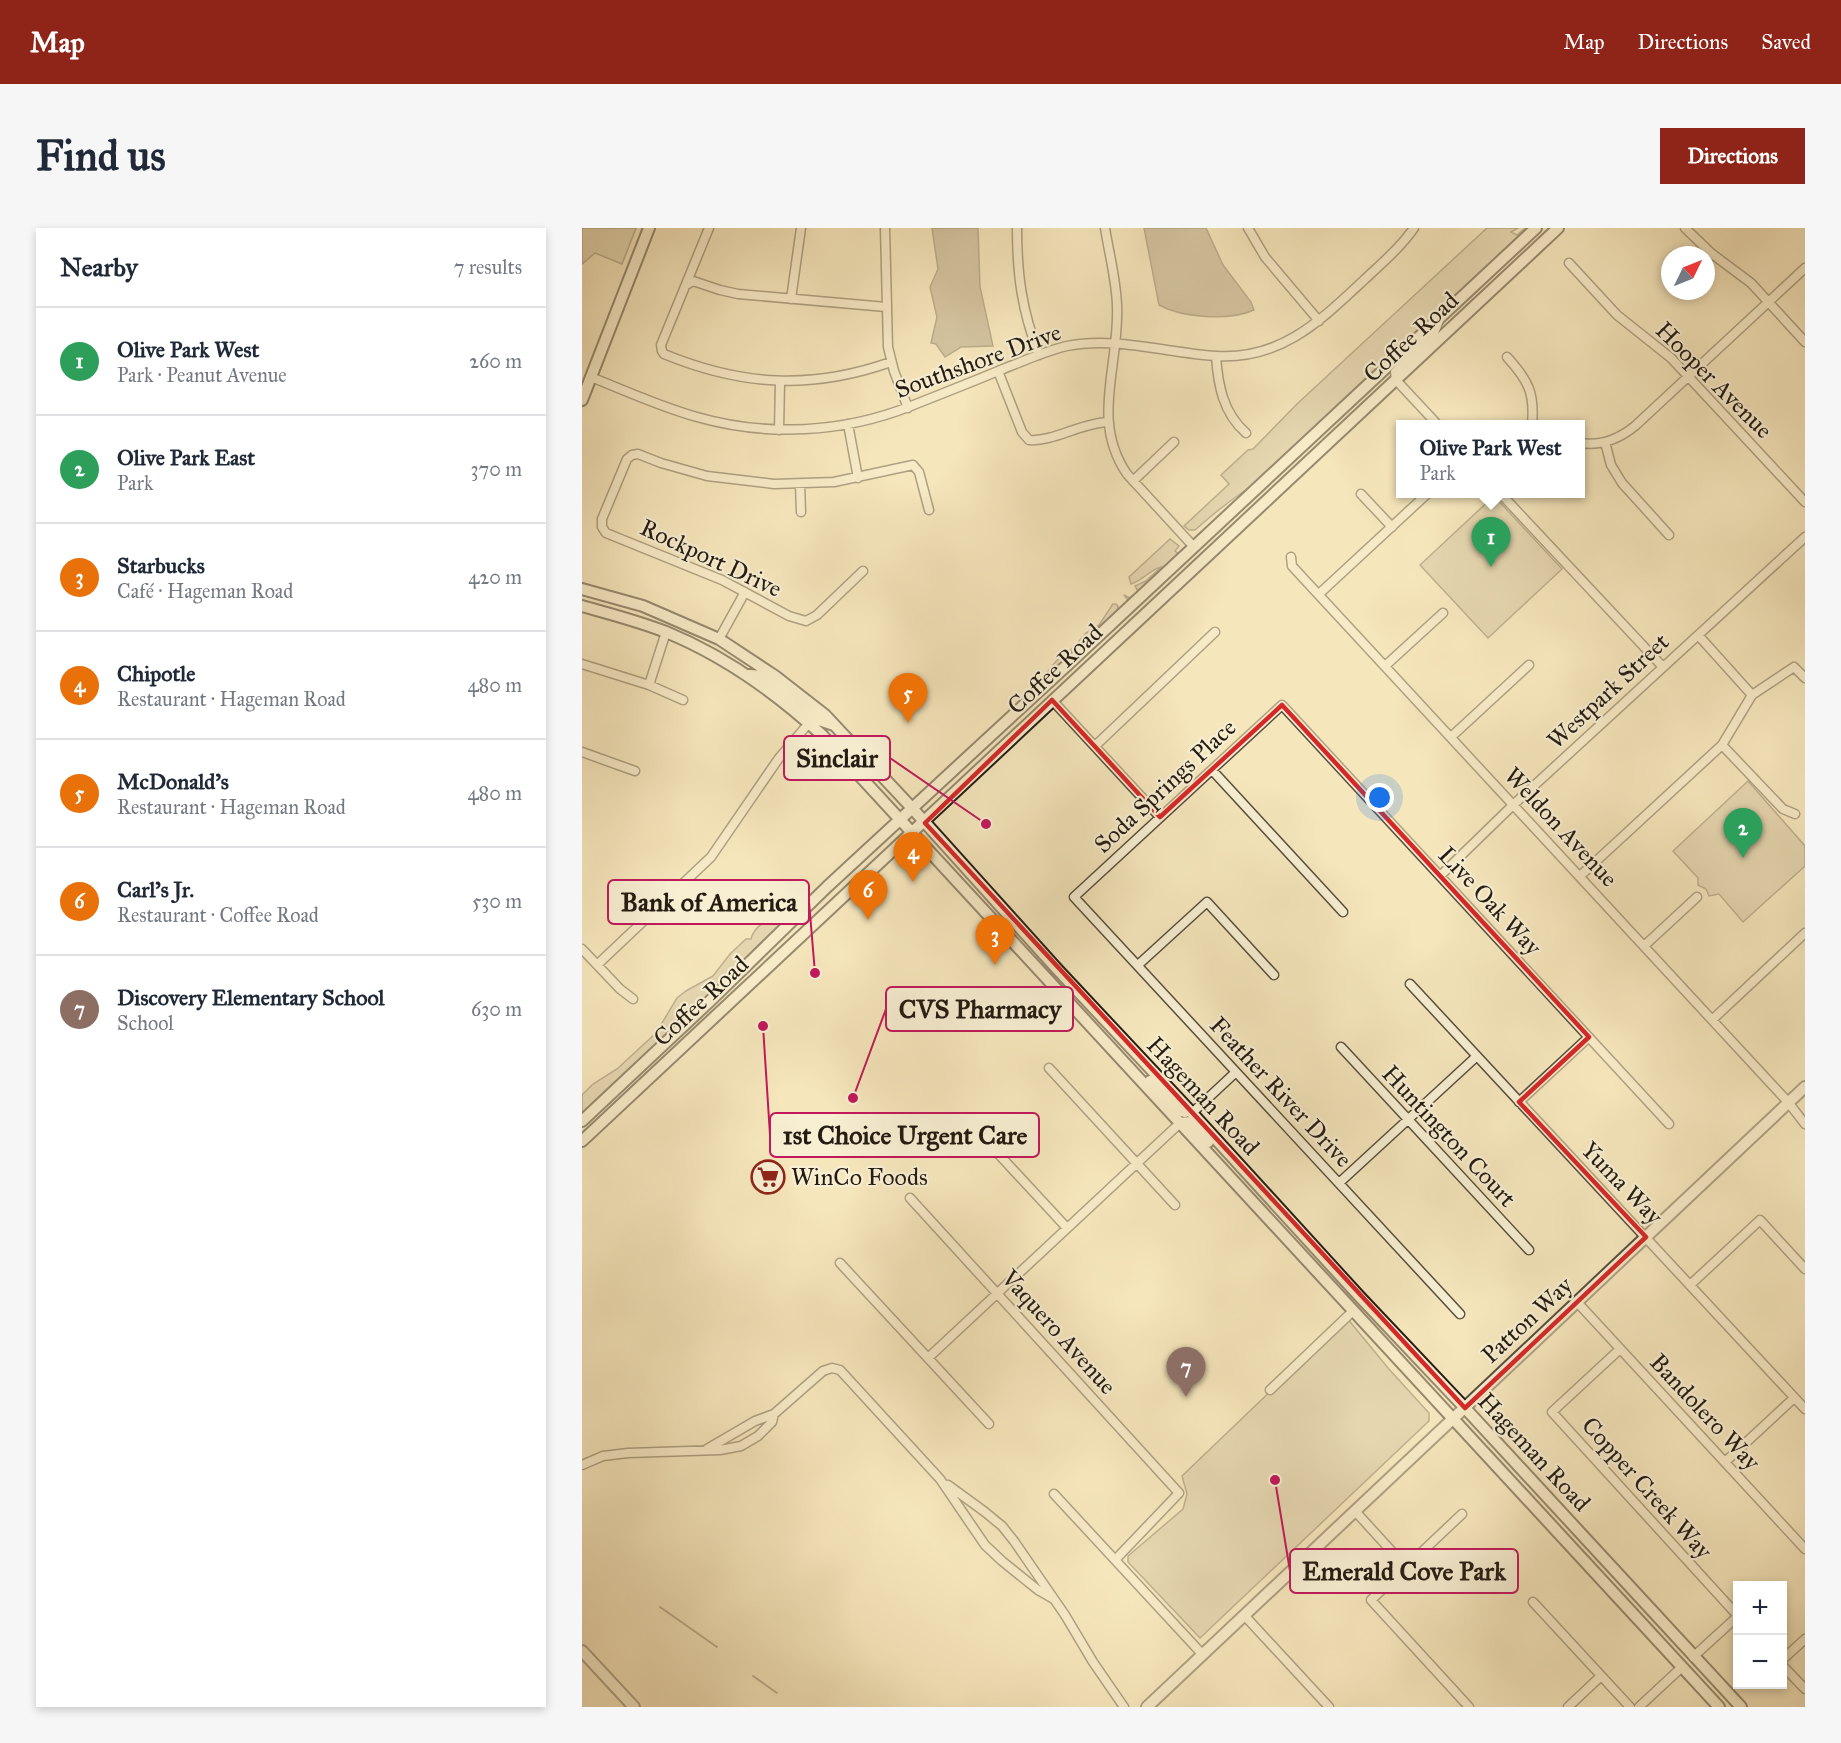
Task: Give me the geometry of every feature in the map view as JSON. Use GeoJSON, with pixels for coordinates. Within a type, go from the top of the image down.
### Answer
{"type":"FeatureCollection","features":[{"type":"Feature","properties":{"kind":"main road"},"geometry":{"type":"LineString","coordinates":[[582,399],[649,228]]}},
{"type":"Feature","properties":{"kind":"main road","name":"Coffee Road"},"geometry":{"type":"LineString","coordinates":[[582,1120],[703,1008],[828,886],[1536,228]]}},
{"type":"Feature","properties":{"kind":"main road","name":"Coffee Road"},"geometry":{"type":"LineString","coordinates":[[582,1141],[832,906],[925,823],[1052,700],[1558,228]]}},
{"type":"Feature","properties":{"kind":"main road","name":"Hageman Road"},"geometry":{"type":"LineString","coordinates":[[582,589],[643,606],[719,639],[745,654],[801,694],[835,725],[1057,969],[1739,1707]]}},
{"type":"Feature","properties":{"kind":"main road","name":"Hageman Road"},"geometry":{"type":"LineString","coordinates":[[582,606],[666,632],[710,652],[748,675],[792,708],[822,735],[1719,1707]]}},
{"type":"Feature","properties":{"kind":"main road"},"geometry":{"type":"LineString","coordinates":[[1084,670],[1085,660],[1126,620],[1130,614],[1128,608]]}},
{"type":"Feature","properties":{"kind":"main road"},"geometry":{"type":"LineString","coordinates":[[666,632],[681,630],[701,637],[719,639]]}},
{"type":"Feature","properties":{"kind":"main road"},"geometry":{"type":"LineString","coordinates":[[748,675],[764,676],[819,720],[835,725]]}},
{"type":"Feature","properties":{"kind":"main road"},"geometry":{"type":"LineString","coordinates":[[997,926],[1008,926],[1039,958],[1057,969]]}},
{"type":"Feature","properties":{"kind":"main road"},"geometry":{"type":"LineString","coordinates":[[1128,1065],[1153,1084],[1181,1111],[1192,1113]]}},
{"type":"Feature","properties":{"kind":"main road","name":"Patton Way"},"geometry":{"type":"LineString","coordinates":[[1147,1707],[1805,1087]]}},
{"type":"Feature","properties":{"kind":"main road"},"geometry":{"type":"LineString","coordinates":[[1180,1124],[1190,1122],[1220,1154],[1235,1161]]}},
{"type":"Feature","properties":{"kind":"main road"},"geometry":{"type":"LineString","coordinates":[[1627,1608],[1645,1614],[1682,1654],[1693,1656]]}},
{"type":"Feature","properties":{"kind":"main road"},"geometry":{"type":"LineString","coordinates":[[582,1651],[634,1707]]}},
{"type":"Feature","properties":{"kind":"main road"},"geometry":{"type":"LineString","coordinates":[[1682,1667],[1693,1668],[1729,1704],[1739,1707]]}},
{"type":"Feature","properties":{"kind":"street"},"geometry":{"type":"LineString","coordinates":[[709,228],[661,345],[664,354],[704,369],[748,379],[780,382],[835,378],[891,362]]}},
{"type":"Feature","properties":{"kind":"street"},"geometry":{"type":"LineString","coordinates":[[791,299],[801,228]]}},
{"type":"Feature","properties":{"kind":"street"},"geometry":{"type":"LineString","coordinates":[[885,228],[886,331],[891,362],[908,408]]}},
{"type":"Feature","properties":{"kind":"street"},"geometry":{"type":"LineString","coordinates":[[1017,228],[1021,297],[1039,355]]}},
{"type":"Feature","properties":{"kind":"street"},"geometry":{"type":"LineString","coordinates":[[1105,228],[1117,305],[1108,422],[1115,453],[1133,481],[1194,547]]}},
{"type":"Feature","properties":{"kind":"street"},"geometry":{"type":"LineString","coordinates":[[1248,228],[1265,257],[1319,321]]}},
{"type":"Feature","properties":{"kind":"street","name":"Southshore Drive"},"geometry":{"type":"LineString","coordinates":[[591,377],[695,417],[741,427],[779,430],[825,428],[908,408],[1039,355],[1070,346],[1114,345],[1216,356],[1245,354],[1275,346],[1302,334],[1398,248],[1414,228]]}},
{"type":"Feature","properties":{"kind":"street"},"geometry":{"type":"LineString","coordinates":[[1685,228],[1711,253],[1751,283],[1805,342]]}},
{"type":"Feature","properties":{"kind":"street","name":"Hooper Avenue"},"geometry":{"type":"LineString","coordinates":[[1569,262],[1617,315],[1657,345],[1689,376],[1805,502]]}},
{"type":"Feature","properties":{"kind":"street"},"geometry":{"type":"LineString","coordinates":[[1585,443],[1605,442],[1617,438],[1635,426],[1805,268]]}},
{"type":"Feature","properties":{"kind":"street"},"geometry":{"type":"LineString","coordinates":[[685,286],[693,281],[720,291],[738,294],[886,307]]}},
{"type":"Feature","properties":{"kind":"street"},"geometry":{"type":"LineString","coordinates":[[1433,420],[1396,380],[1395,372],[1434,333],[1440,318]]}},
{"type":"Feature","properties":{"kind":"street"},"geometry":{"type":"LineString","coordinates":[[1216,356],[1220,387],[1229,415],[1246,433]]}},
{"type":"Feature","properties":{"kind":"street"},"geometry":{"type":"LineString","coordinates":[[1507,357],[1519,370],[1530,388],[1534,409],[1533,420]]}},
{"type":"Feature","properties":{"kind":"street"},"geometry":{"type":"LineString","coordinates":[[998,371],[1022,432],[1029,440],[1038,441],[1077,427],[1108,422]]}},
{"type":"Feature","properties":{"kind":"street"},"geometry":{"type":"LineString","coordinates":[[779,430],[780,382]]}},
{"type":"Feature","properties":{"kind":"street"},"geometry":{"type":"LineString","coordinates":[[848,424],[858,478]]}},
{"type":"Feature","properties":{"kind":"street"},"geometry":{"type":"LineString","coordinates":[[1133,481],[1174,442]]}},
{"type":"Feature","properties":{"kind":"street"},"geometry":{"type":"LineString","coordinates":[[1605,442],[1611,465],[1622,483],[1669,535]]}},
{"type":"Feature","properties":{"kind":"street","name":"Rockport Drive"},"geometry":{"type":"LineString","coordinates":[[800,484],[727,480],[687,471],[638,454],[632,455],[627,459],[602,519],[602,527],[606,533],[698,570],[789,616],[806,621],[817,615],[863,571]]}},
{"type":"Feature","properties":{"kind":"street"},"geometry":{"type":"LineString","coordinates":[[801,512],[800,484],[858,478],[913,465],[919,472],[929,510]]}},
{"type":"Feature","properties":{"kind":"street"},"geometry":{"type":"LineString","coordinates":[[1361,494],[1392,527]]}},
{"type":"Feature","properties":{"kind":"street"},"geometry":{"type":"LineString","coordinates":[[1318,594],[1423,498]]}},
{"type":"Feature","properties":{"kind":"street"},"geometry":{"type":"LineString","coordinates":[[1505,498],[1663,667]]}},
{"type":"Feature","properties":{"kind":"street","name":"Westpark Street"},"geometry":{"type":"LineString","coordinates":[[1440,876],[1513,805],[1805,537]]}},
{"type":"Feature","properties":{"kind":"street","name":"Weldon Avenue"},"geometry":{"type":"LineString","coordinates":[[1291,557],[1292,566],[1788,1102],[1805,1124]]}},
{"type":"Feature","properties":{"kind":"street"},"geometry":{"type":"LineString","coordinates":[[719,639],[745,592]]}},
{"type":"Feature","properties":{"kind":"street"},"geometry":{"type":"LineString","coordinates":[[1385,666],[1443,613]]}},
{"type":"Feature","properties":{"kind":"street"},"geometry":{"type":"LineString","coordinates":[[649,685],[666,632]]}},
{"type":"Feature","properties":{"kind":"street"},"geometry":{"type":"LineString","coordinates":[[1095,746],[1215,632]]}},
{"type":"Feature","properties":{"kind":"street"},"geometry":{"type":"LineString","coordinates":[[1698,635],[1752,695]]}},
{"type":"Feature","properties":{"kind":"street"},"geometry":{"type":"LineString","coordinates":[[582,664],[649,685],[683,700]]}},
{"type":"Feature","properties":{"kind":"street"},"geometry":{"type":"LineString","coordinates":[[1451,737],[1529,665]]}},
{"type":"Feature","properties":{"kind":"street"},"geometry":{"type":"LineString","coordinates":[[1580,876],[1722,745],[1752,695],[1794,667],[1805,678]]}},
{"type":"Feature","properties":{"kind":"street"},"geometry":{"type":"LineString","coordinates":[[1052,700],[1160,817]]}},
{"type":"Feature","properties":{"kind":"street","name":"Soda Springs Place"},"geometry":{"type":"LineString","coordinates":[[1074,897],[1282,705]]}},
{"type":"Feature","properties":{"kind":"street","name":"Live Oak Way"},"geometry":{"type":"LineString","coordinates":[[1282,705],[1669,1124]]}},
{"type":"Feature","properties":{"kind":"street"},"geometry":{"type":"LineString","coordinates":[[597,965],[711,857],[779,758],[809,723]]}},
{"type":"Feature","properties":{"kind":"street"},"geometry":{"type":"LineString","coordinates":[[1722,745],[1783,809],[1795,814]]}},
{"type":"Feature","properties":{"kind":"street"},"geometry":{"type":"LineString","coordinates":[[582,752],[635,771]]}},
{"type":"Feature","properties":{"kind":"street"},"geometry":{"type":"LineString","coordinates":[[1212,770],[1343,912]]}},
{"type":"Feature","properties":{"kind":"street","name":"Feather River Drive"},"geometry":{"type":"LineString","coordinates":[[1074,897],[1460,1314]]}},
{"type":"Feature","properties":{"kind":"street"},"geometry":{"type":"LineString","coordinates":[[1644,946],[1696,897]]}},
{"type":"Feature","properties":{"kind":"street"},"geometry":{"type":"LineString","coordinates":[[1138,965],[1207,902],[1274,975]]}},
{"type":"Feature","properties":{"kind":"street"},"geometry":{"type":"LineString","coordinates":[[1712,1020],[1805,933]]}},
{"type":"Feature","properties":{"kind":"street"},"geometry":{"type":"LineString","coordinates":[[582,949],[620,989],[633,999]]}},
{"type":"Feature","properties":{"kind":"street","name":"Yuma Way"},"geometry":{"type":"LineString","coordinates":[[1410,984],[1805,1409]]}},
{"type":"Feature","properties":{"kind":"street"},"geometry":{"type":"LineString","coordinates":[[1519,1102],[1589,1037]]}},
{"type":"Feature","properties":{"kind":"street","name":"Huntington Court"},"geometry":{"type":"LineString","coordinates":[[1341,1047],[1528,1250]]}},
{"type":"Feature","properties":{"kind":"street"},"geometry":{"type":"LineString","coordinates":[[1339,1184],[1477,1056]]}},
{"type":"Feature","properties":{"kind":"street"},"geometry":{"type":"LineString","coordinates":[[1049,1068],[1175,1205]]}},
{"type":"Feature","properties":{"kind":"street"},"geometry":{"type":"LineString","coordinates":[[1192,1113],[1236,1072]]}},
{"type":"Feature","properties":{"kind":"street"},"geometry":{"type":"LineString","coordinates":[[928,1358],[1180,1124]]}},
{"type":"Feature","properties":{"kind":"street"},"geometry":{"type":"LineString","coordinates":[[980,1133],[1067,1228]]}},
{"type":"Feature","properties":{"kind":"street","name":"Vaquero Avenue"},"geometry":{"type":"LineString","coordinates":[[910,1198],[1179,1493],[1115,1560]]}},
{"type":"Feature","properties":{"kind":"street"},"geometry":{"type":"LineString","coordinates":[[1690,1285],[1760,1220],[1805,1269]]}},
{"type":"Feature","properties":{"kind":"street"},"geometry":{"type":"LineString","coordinates":[[840,1263],[989,1424]]}},
{"type":"Feature","properties":{"kind":"street","name":"Bandolero Way"},"geometry":{"type":"LineString","coordinates":[[1577,1302],[1805,1549]]}},
{"type":"Feature","properties":{"kind":"street"},"geometry":{"type":"LineString","coordinates":[[1270,1390],[1353,1311]]}},
{"type":"Feature","properties":{"kind":"street","name":"Copper Creek Way"},"geometry":{"type":"LineString","coordinates":[[1620,1349],[1552,1412],[1733,1612]]}},
{"type":"Feature","properties":{"kind":"street"},"geometry":{"type":"LineString","coordinates":[[582,1465],[603,1456],[628,1453],[694,1452],[707,1449],[755,1421],[774,1414],[823,1371],[832,1368],[840,1370],[940,1479],[985,1545],[1038,1590],[1052,1598]]}},
{"type":"Feature","properties":{"kind":"street"},"geometry":{"type":"LineString","coordinates":[[1725,1462],[1794,1398]]}},
{"type":"Feature","properties":{"kind":"street"},"geometry":{"type":"LineString","coordinates":[[707,1449],[720,1450],[741,1446],[758,1436],[772,1422],[774,1414]]}},
{"type":"Feature","properties":{"kind":"street"},"geometry":{"type":"LineString","coordinates":[[940,1479],[1002,1526],[1065,1615],[1093,1662],[1124,1707]]}},
{"type":"Feature","properties":{"kind":"street"},"geometry":{"type":"LineString","coordinates":[[1054,1494],[1203,1655]]}},
{"type":"Feature","properties":{"kind":"street"},"geometry":{"type":"LineString","coordinates":[[1355,1511],[1406,1567]]}},
{"type":"Feature","properties":{"kind":"street"},"geometry":{"type":"LineString","coordinates":[[1462,1514],[1371,1600],[1469,1707]]}},
{"type":"Feature","properties":{"kind":"street"},"geometry":{"type":"LineString","coordinates":[[1533,1602],[1630,1707]]}},
{"type":"Feature","properties":{"kind":"street"},"geometry":{"type":"LineString","coordinates":[[1244,1616],[1329,1707]]}},
{"type":"Feature","properties":{"kind":"street"},"geometry":{"type":"LineString","coordinates":[[1693,1656],[1733,1620]]}},
{"type":"Feature","properties":{"kind":"street"},"geometry":{"type":"LineString","coordinates":[[1787,1657],[1805,1639]]}},
{"type":"Feature","properties":{"kind":"street"},"geometry":{"type":"LineString","coordinates":[[1639,1707],[1682,1667]]}},
{"type":"Feature","properties":{"kind":"street"},"geometry":{"type":"LineString","coordinates":[[1787,1668],[1805,1689]]}},
{"type":"Feature","properties":{"kind":"street"},"geometry":{"type":"LineString","coordinates":[[1568,1707],[1601,1676]]}},
{"type":"Feature","properties":{"kind":"highlighted area"},"geometry":{"type":"Polygon","coordinates":[[[1052,700],[1160,817],[1282,705],[1589,1037],[1519,1102],[1646,1237],[1465,1408],[925,823],[1052,700]]]}},
{"type":"Feature","properties":{"kind":"shaded area"},"geometry":{"type":"Polygon","coordinates":[[[582,228],[636,228],[622,264],[595,253],[582,264],[582,228]]]}},
{"type":"Feature","properties":{"kind":"shaded area"},"geometry":{"type":"Polygon","coordinates":[[[932,228],[978,228],[980,287],[993,346],[961,347],[945,357],[936,344],[931,343],[937,317],[930,287],[938,269],[932,228]]]}},
{"type":"Feature","properties":{"kind":"shaded area"},"geometry":{"type":"Polygon","coordinates":[[[1144,228],[1206,228],[1223,265],[1251,302],[1254,310],[1219,317],[1180,313],[1159,305],[1144,228]]]}},
{"type":"Feature","properties":{"kind":"shaded area"},"geometry":{"type":"Polygon","coordinates":[[[1487,228],[1518,228],[1511,232],[1517,235],[1525,228],[1529,228],[1250,487],[1195,530],[1189,530],[1184,526],[1229,484],[1221,475],[1248,450],[1253,449],[1297,404],[1487,228]]]}},
{"type":"Feature","properties":{"kind":"shaded area"},"geometry":{"type":"Polygon","coordinates":[[[1492,498],[1496,498],[1562,569],[1488,638],[1420,565],[1492,498]]]}},
{"type":"Feature","properties":{"kind":"shaded area"},"geometry":{"type":"Polygon","coordinates":[[[1170,539],[1179,546],[1175,551],[1179,554],[1131,599],[1127,599],[1124,595],[1130,598],[1138,591],[1135,586],[1146,581],[1161,567],[1131,584],[1129,577],[1170,539]]]}},
{"type":"Feature","properties":{"kind":"shaded area"},"geometry":{"type":"Polygon","coordinates":[[[1113,604],[1118,606],[1117,612],[1034,688],[1058,659],[1074,647],[1086,633],[1099,625],[1113,604]]]}},
{"type":"Feature","properties":{"kind":"shaded area"},"geometry":{"type":"Polygon","coordinates":[[[1748,781],[1805,846],[1805,866],[1743,922],[1719,894],[1709,896],[1706,889],[1698,885],[1698,878],[1673,851],[1748,781]]]}},
{"type":"Feature","properties":{"kind":"shaded area"},"geometry":{"type":"Polygon","coordinates":[[[788,910],[789,912],[778,923],[779,926],[582,1114],[582,1095],[593,1084],[617,1069],[656,1033],[677,998],[713,976],[730,954],[746,939],[751,939],[756,929],[771,918],[788,910]]]}},
{"type":"Feature","properties":{"kind":"shaded area"},"geometry":{"type":"Polygon","coordinates":[[[1347,1318],[1429,1413],[1429,1421],[1200,1638],[1128,1562],[1128,1556],[1183,1509],[1187,1494],[1182,1476],[1347,1318]]]}},
{"type":"Feature","properties":{"kind":"waterway"},"geometry":{"type":"LineString","coordinates":[[660,1607],[717,1647]]}},
{"type":"Feature","properties":{"kind":"waterway"},"geometry":{"type":"LineString","coordinates":[[753,1676],[777,1693]]}},
{"type":"Feature","properties":{"kind":"place","name":"Olive Park West"},"geometry":{"type":"Point","coordinates":[1491,567]}},
{"type":"Feature","properties":{"kind":"place","name":"McDonald's"},"geometry":{"type":"Point","coordinates":[908,723]}},
{"type":"Feature","properties":{"kind":"place","name":"Sinclair"},"geometry":{"type":"Point","coordinates":[986,824]}},
{"type":"Feature","properties":{"kind":"place","name":"Olive Park East"},"geometry":{"type":"Point","coordinates":[1743,858]}},
{"type":"Feature","properties":{"kind":"place","name":"Chipotle"},"geometry":{"type":"Point","coordinates":[913,882]}},
{"type":"Feature","properties":{"kind":"place","name":"Carl's Jr."},"geometry":{"type":"Point","coordinates":[868,920]}},
{"type":"Feature","properties":{"kind":"place","name":"Starbucks"},"geometry":{"type":"Point","coordinates":[995,965]}},
{"type":"Feature","properties":{"kind":"place","name":"Bank of America"},"geometry":{"type":"Point","coordinates":[815,973]}},
{"type":"Feature","properties":{"kind":"place","name":"1st Choice Urgent Care"},"geometry":{"type":"Point","coordinates":[763,1026]}},
{"type":"Feature","properties":{"kind":"place","name":"CVS Pharmacy"},"geometry":{"type":"Point","coordinates":[853,1098]}},
{"type":"Feature","properties":{"kind":"place","name":"WinCo Foods"},"geometry":{"type":"Point","coordinates":[768,1177]}},
{"type":"Feature","properties":{"kind":"place","name":"Discovery Elementary School"},"geometry":{"type":"Point","coordinates":[1186,1397]}},
{"type":"Feature","properties":{"kind":"place","name":"Emerald Cove Park"},"geometry":{"type":"Point","coordinates":[1275,1480]}}]}
